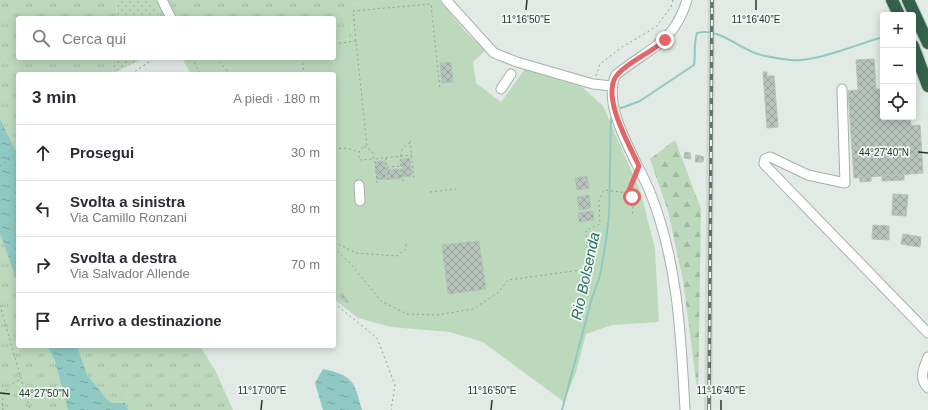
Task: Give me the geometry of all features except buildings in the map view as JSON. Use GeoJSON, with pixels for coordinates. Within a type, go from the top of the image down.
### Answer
{"type":"FeatureCollection","features":[{"type":"Feature","properties":{"kind":"highway"},"geometry":{"type":"LineString","coordinates":[[892,0],[898,12]]}},
{"type":"Feature","properties":{"kind":"highway"},"geometry":{"type":"LineString","coordinates":[[908,0],[928,43]]}},
{"type":"Feature","properties":{"kind":"highway"},"geometry":{"type":"LineString","coordinates":[[916,53],[928,86]]}},
{"type":"Feature","properties":{"kind":"street"},"geometry":{"type":"LineString","coordinates":[[162,0],[170,16]]}},
{"type":"Feature","properties":{"kind":"street"},"geometry":{"type":"LineString","coordinates":[[446,0],[494,53],[518,62],[593,84],[612,86]]}},
{"type":"Feature","properties":{"kind":"street"},"geometry":{"type":"LineString","coordinates":[[685,410],[682,346],[672,264],[659,219],[639,166],[614,107],[612,86],[616,75],[665,40],[678,22],[687,0]]}},
{"type":"Feature","properties":{"kind":"street"},"geometry":{"type":"LineString","coordinates":[[501,89],[511,74]]}},
{"type":"Feature","properties":{"kind":"street"},"geometry":{"type":"LineString","coordinates":[[842,89],[845,183],[808,175],[789,168],[770,157],[765,159],[764,164],[928,333]]}},
{"type":"Feature","properties":{"kind":"street"},"geometry":{"type":"LineString","coordinates":[[358,185],[360,201]]}},
{"type":"Feature","properties":{"kind":"street"},"geometry":{"type":"LineString","coordinates":[[928,357],[922,378],[923,383],[928,388]]}},
{"type":"Feature","properties":{"kind":"path"},"geometry":{"type":"LineString","coordinates":[[593,84],[600,64],[622,47],[656,27],[671,7],[673,0]]}},
{"type":"Feature","properties":{"kind":"path"},"geometry":{"type":"LineString","coordinates":[[377,183],[372,151],[367,147],[353,12],[431,4],[440,90]]}},
{"type":"Feature","properties":{"kind":"path"},"geometry":{"type":"LineString","coordinates":[[336,44],[356,41]]}},
{"type":"Feature","properties":{"kind":"path"},"geometry":{"type":"LineString","coordinates":[[134,72],[151,60]]}},
{"type":"Feature","properties":{"kind":"path"},"geometry":{"type":"LineString","coordinates":[[193,60],[199,72]]}},
{"type":"Feature","properties":{"kind":"path"},"geometry":{"type":"LineString","coordinates":[[218,60],[228,72]]}},
{"type":"Feature","properties":{"kind":"path"},"geometry":{"type":"LineString","coordinates":[[302,60],[304,72]]}},
{"type":"Feature","properties":{"kind":"path"},"geometry":{"type":"LineString","coordinates":[[403,181],[400,156],[404,147],[410,142],[414,180]]}},
{"type":"Feature","properties":{"kind":"path"},"geometry":{"type":"LineString","coordinates":[[367,147],[360,149],[359,160],[412,155]]}},
{"type":"Feature","properties":{"kind":"path"},"geometry":{"type":"LineString","coordinates":[[336,149],[347,148],[359,152]]}},
{"type":"Feature","properties":{"kind":"path"},"geometry":{"type":"LineString","coordinates":[[0,166],[16,154]]}},
{"type":"Feature","properties":{"kind":"path"},"geometry":{"type":"LineString","coordinates":[[386,158],[388,182]]}},
{"type":"Feature","properties":{"kind":"path"},"geometry":{"type":"LineString","coordinates":[[387,167],[402,166]]}},
{"type":"Feature","properties":{"kind":"path"},"geometry":{"type":"LineString","coordinates":[[628,193],[639,166]]}},
{"type":"Feature","properties":{"kind":"path"},"geometry":{"type":"LineString","coordinates":[[430,192],[456,189]]}},
{"type":"Feature","properties":{"kind":"path"},"geometry":{"type":"LineString","coordinates":[[336,250],[351,264],[381,301],[407,314],[437,315],[473,309],[498,293],[508,280],[588,269],[586,230],[600,224],[599,200],[604,190],[610,192],[628,193],[632,197],[632,217]]}},
{"type":"Feature","properties":{"kind":"path"},"geometry":{"type":"LineString","coordinates":[[336,243],[356,253],[397,256],[406,249],[406,244]]}},
{"type":"Feature","properties":{"kind":"path"},"geometry":{"type":"LineString","coordinates":[[0,305],[30,410]]}},
{"type":"Feature","properties":{"kind":"path"},"geometry":{"type":"LineString","coordinates":[[336,305],[376,338],[395,385],[391,410]]}},
{"type":"Feature","properties":{"kind":"path"},"geometry":{"type":"LineString","coordinates":[[3,410],[2,398],[7,387],[21,380]]}},
{"type":"Feature","properties":{"kind":"shaded area"},"geometry":{"type":"Polygon","coordinates":[[[708,0],[715,0],[713,332],[712,410],[704,410],[708,0]]]}},
{"type":"Feature","properties":{"kind":"green space"},"geometry":{"type":"Polygon","coordinates":[[[0,0],[117,0],[116,16],[16,16],[16,60],[113,60],[112,72],[16,72],[16,348],[201,348],[215,370],[233,410],[0,410],[0,0]]]}},
{"type":"Feature","properties":{"kind":"green space"},"geometry":{"type":"Polygon","coordinates":[[[117,0],[151,0],[159,16],[116,16],[117,0]]]}},
{"type":"Feature","properties":{"kind":"green space"},"geometry":{"type":"Polygon","coordinates":[[[151,0],[385,0],[350,5],[352,39],[336,41],[336,16],[159,16],[151,0]]]}},
{"type":"Feature","properties":{"kind":"green space"},"geometry":{"type":"Polygon","coordinates":[[[385,0],[439,0],[464,30],[485,51],[473,62],[476,83],[501,102],[525,69],[582,87],[603,106],[641,193],[655,249],[659,322],[612,325],[586,334],[576,372],[564,402],[483,342],[450,332],[391,327],[358,318],[336,301],[336,72],[190,72],[183,60],[336,60],[336,41],[352,39],[350,5],[385,0]]]}},
{"type":"Feature","properties":{"kind":"green space"},"geometry":{"type":"Polygon","coordinates":[[[113,60],[140,60],[116,72],[112,72],[113,60]]]}},
{"type":"Feature","properties":{"kind":"green space"},"geometry":{"type":"Polygon","coordinates":[[[675,140],[701,209],[698,397],[683,280],[668,211],[650,159],[675,140]]]}},
{"type":"Feature","properties":{"kind":"water"},"geometry":{"type":"Polygon","coordinates":[[[0,119],[16,152],[16,278],[0,233],[0,119]]]}},
{"type":"Feature","properties":{"kind":"water"},"geometry":{"type":"Polygon","coordinates":[[[49,348],[78,348],[87,375],[110,403],[125,403],[128,410],[68,410],[55,361],[49,348]]]}},
{"type":"Feature","properties":{"kind":"water"},"geometry":{"type":"Polygon","coordinates":[[[323,369],[341,374],[351,381],[357,392],[362,410],[323,410],[315,383],[323,369]]]}},
{"type":"Feature","properties":{"kind":"waterway","name":"Rio Bolsenda"},"geometry":{"type":"LineString","coordinates":[[621,108],[640,101],[694,65],[697,33],[706,32],[715,34],[756,54],[787,60],[821,57],[880,38]]}},
{"type":"Feature","properties":{"kind":"waterway","name":"Rio Bolsenda"},"geometry":{"type":"LineString","coordinates":[[562,410],[592,298],[600,276],[605,247],[609,216],[611,119]]}},
{"type":"Feature","properties":{"kind":"railway"},"geometry":{"type":"LineString","coordinates":[[709,410],[712,0]]}},
{"type":"Feature","properties":{"kind":"route"},"geometry":{"type":"LineString","coordinates":[[632,197],[628,193],[632,187],[639,166],[624,136],[614,107],[612,100],[612,86],[616,75],[665,40]]}}]}
